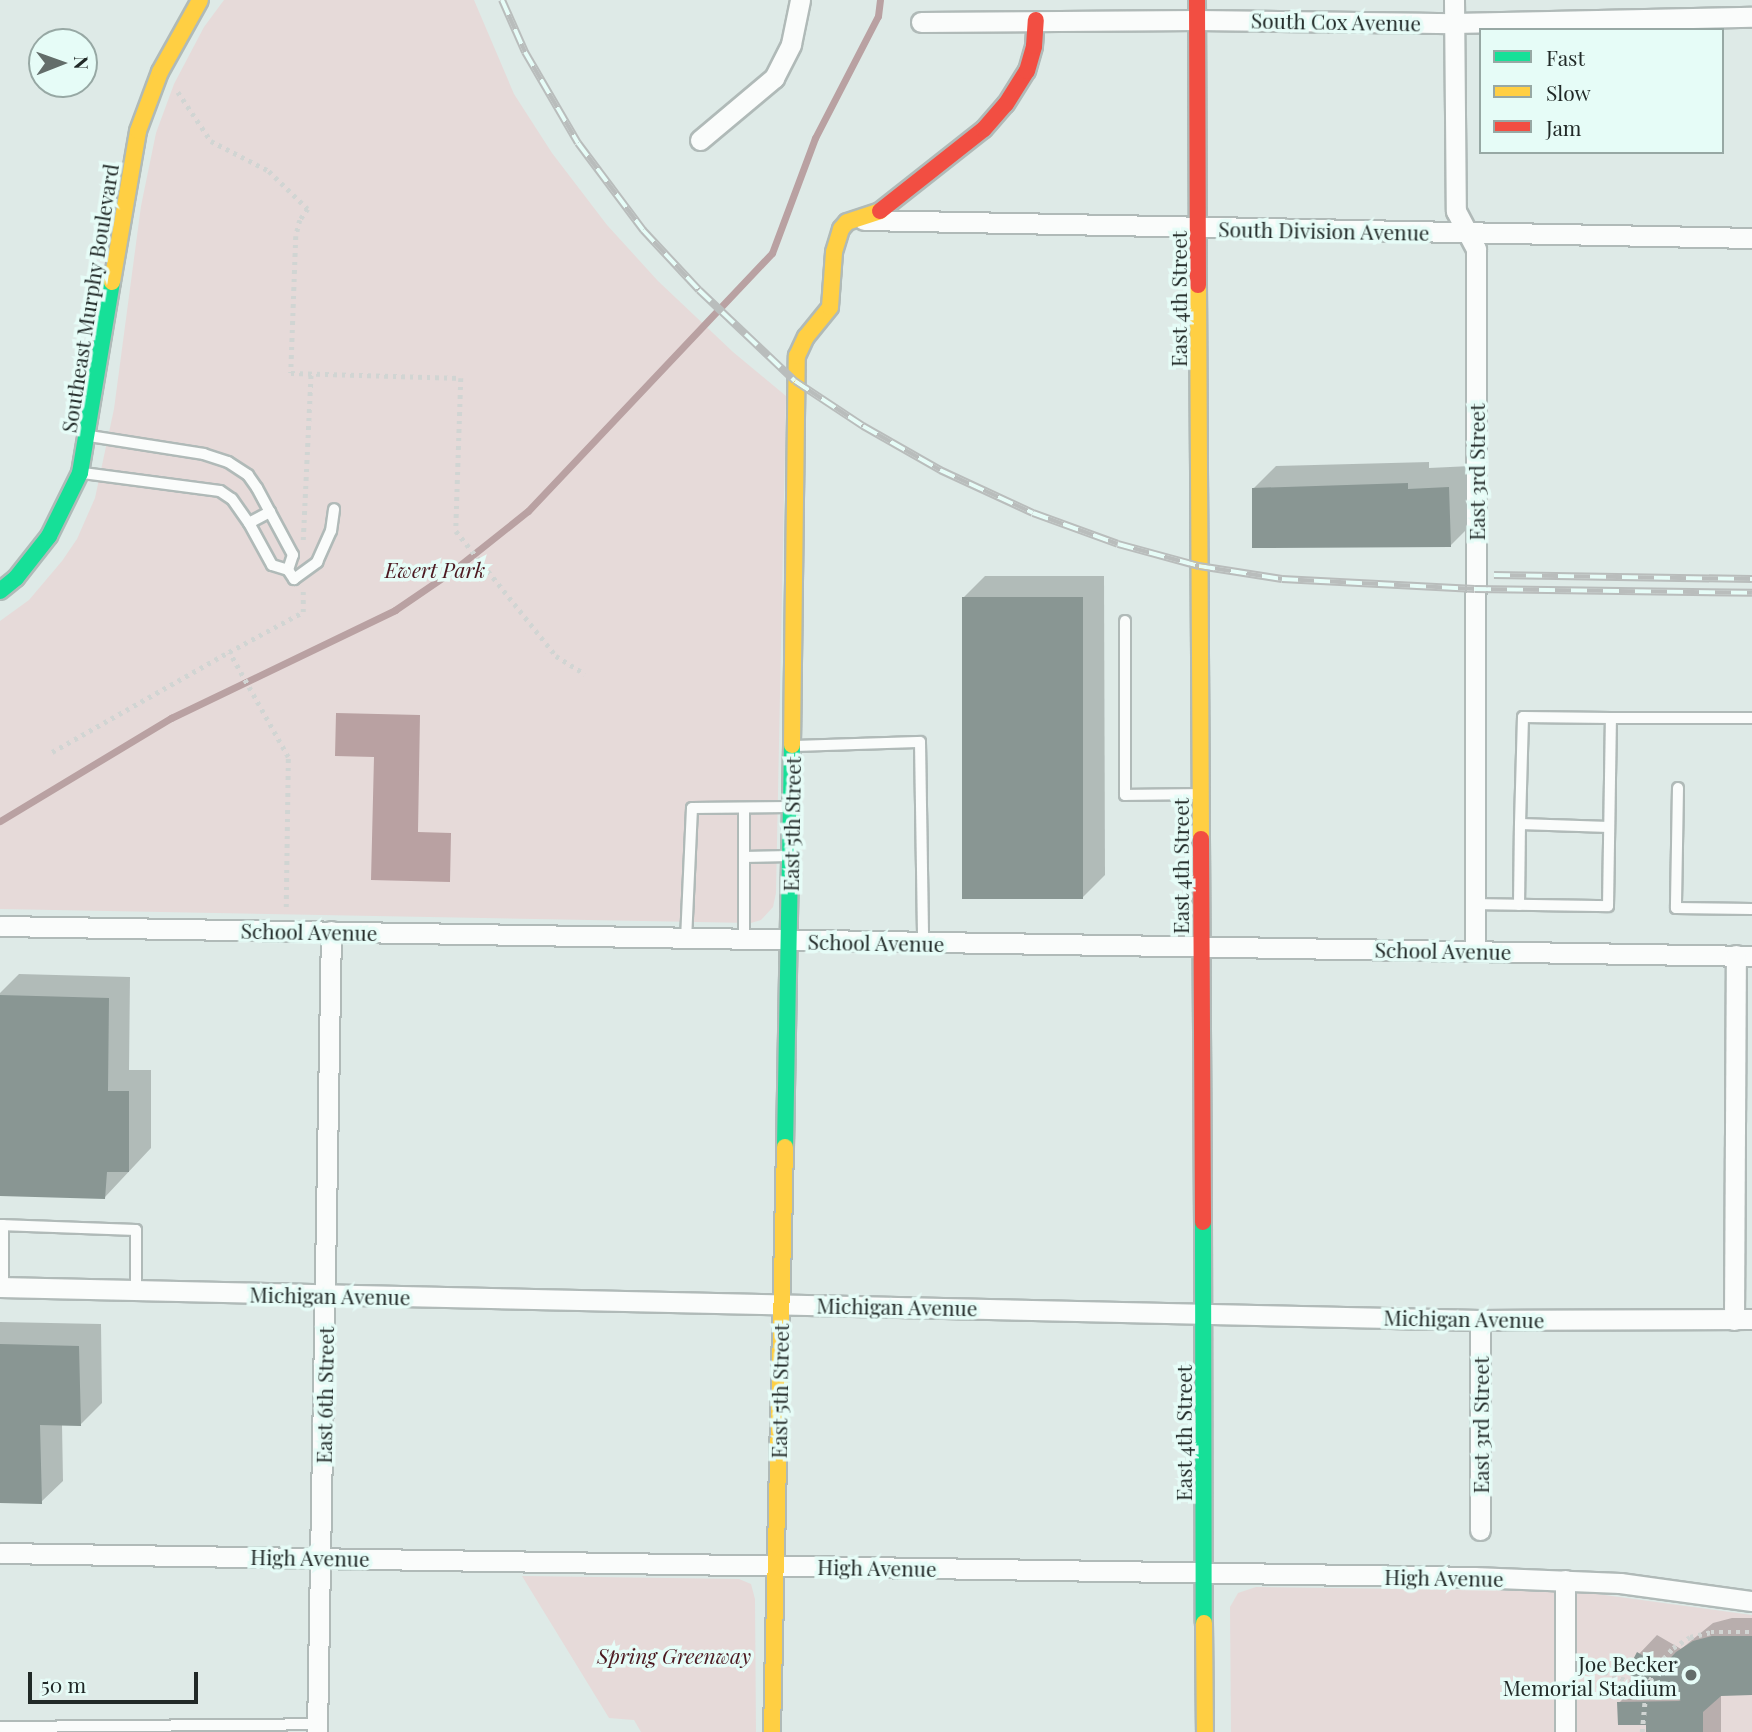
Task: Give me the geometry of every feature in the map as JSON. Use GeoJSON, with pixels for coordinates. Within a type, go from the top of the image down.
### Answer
{"type":"FeatureCollection","features":[{"type":"Feature","properties":{"kind":"street","name":"Southeast Murphy Boulevard"},"geometry":{"type":"LineString","coordinates":[[0,591],[16,578],[49,537],[80,473],[138,131],[160,72],[200,0]]}},
{"type":"Feature","properties":{"kind":"street"},"geometry":{"type":"LineString","coordinates":[[700,140],[774,78],[791,44],[800,0]]}},
{"type":"Feature","properties":{"kind":"street","name":"East 3rd Street"},"geometry":{"type":"LineString","coordinates":[[1454,0],[1456,212],[1476,249],[1475,950]]}},
{"type":"Feature","properties":{"kind":"street","name":"South Cox Avenue"},"geometry":{"type":"LineString","coordinates":[[921,22],[1035,20],[1197,10],[1454,23],[1752,17]]}},
{"type":"Feature","properties":{"kind":"street","name":"East 4th Street"},"geometry":{"type":"LineString","coordinates":[[1197,10],[1205,1732]]}},
{"type":"Feature","properties":{"kind":"street"},"geometry":{"type":"LineString","coordinates":[[854,220],[881,211],[901,198],[964,147],[1001,110],[1027,71],[1034,46],[1035,20]]}},
{"type":"Feature","properties":{"kind":"street","name":"South Division Avenue"},"geometry":{"type":"LineString","coordinates":[[854,220],[1752,238]]}},
{"type":"Feature","properties":{"kind":"street","name":"East 5th Street"},"geometry":{"type":"LineString","coordinates":[[772,1732],[789,940],[796,367],[801,347],[830,307],[838,235],[844,225],[854,220]]}},
{"type":"Feature","properties":{"kind":"street","name":"School Avenue"},"geometry":{"type":"LineString","coordinates":[[0,926],[687,940],[1744,956]]}},
{"type":"Feature","properties":{"kind":"street","name":"East 6th Street"},"geometry":{"type":"LineString","coordinates":[[318,1728],[331,931]]}},
{"type":"Feature","properties":{"kind":"street"},"geometry":{"type":"LineString","coordinates":[[1743,1320],[1744,956]]}},
{"type":"Feature","properties":{"kind":"street","name":"Michigan Avenue"},"geometry":{"type":"LineString","coordinates":[[1,1287],[1204,1311],[1480,1320],[1743,1320]]}},
{"type":"Feature","properties":{"kind":"street","name":"East 3rd Street"},"geometry":{"type":"LineString","coordinates":[[1480,1320],[1480,1530]]}},
{"type":"Feature","properties":{"kind":"street","name":"High Avenue"},"geometry":{"type":"LineString","coordinates":[[0,1553],[1564,1580],[1620,1583],[1752,1601]]}},
{"type":"Feature","properties":{"kind":"street"},"geometry":{"type":"LineString","coordinates":[[1564,1580],[1565,1732]]}},
{"type":"Feature","properties":{"kind":"lane"},"geometry":{"type":"LineString","coordinates":[[88,436],[204,454],[228,461],[248,475],[270,512],[293,555],[288,570]]}},
{"type":"Feature","properties":{"kind":"lane"},"geometry":{"type":"LineString","coordinates":[[80,473],[207,487],[232,499],[272,565],[288,570],[294,579],[317,562],[331,531],[334,509]]}},
{"type":"Feature","properties":{"kind":"lane"},"geometry":{"type":"LineString","coordinates":[[249,523],[270,512]]}},
{"type":"Feature","properties":{"kind":"lane"},"geometry":{"type":"LineString","coordinates":[[1125,621],[1125,795],[1201,794]]}},
{"type":"Feature","properties":{"kind":"lane"},"geometry":{"type":"LineString","coordinates":[[1519,905],[1522,717],[1752,718]]}},
{"type":"Feature","properties":{"kind":"lane"},"geometry":{"type":"LineString","coordinates":[[1475,904],[1608,906],[1611,718]]}},
{"type":"Feature","properties":{"kind":"lane"},"geometry":{"type":"LineString","coordinates":[[792,746],[920,742],[923,943]]}},
{"type":"Feature","properties":{"kind":"lane"},"geometry":{"type":"LineString","coordinates":[[1678,788],[1676,908],[1752,909]]}},
{"type":"Feature","properties":{"kind":"lane"},"geometry":{"type":"LineString","coordinates":[[687,940],[692,808],[744,810],[791,807]]}},
{"type":"Feature","properties":{"kind":"lane"},"geometry":{"type":"LineString","coordinates":[[744,810],[744,939]]}},
{"type":"Feature","properties":{"kind":"lane"},"geometry":{"type":"LineString","coordinates":[[1520,824],[1609,827]]}},
{"type":"Feature","properties":{"kind":"lane"},"geometry":{"type":"LineString","coordinates":[[744,857],[790,856]]}},
{"type":"Feature","properties":{"kind":"lane"},"geometry":{"type":"LineString","coordinates":[[1,1287],[2,1225],[136,1230],[136,1291]]}},
{"type":"Feature","properties":{"kind":"lane"},"geometry":{"type":"LineString","coordinates":[[0,1727],[318,1728]]}},
{"type":"Feature","properties":{"kind":"path"},"geometry":{"type":"LineString","coordinates":[[177,92],[211,141],[269,171],[308,209],[300,220],[296,236],[290,373],[461,378],[456,531],[556,656],[585,674]]}},
{"type":"Feature","properties":{"kind":"path"},"geometry":{"type":"LineString","coordinates":[[303,545],[311,373]]}},
{"type":"Feature","properties":{"kind":"path"},"geometry":{"type":"LineString","coordinates":[[52,752],[303,612],[303,577]]}},
{"type":"Feature","properties":{"kind":"path"},"geometry":{"type":"LineString","coordinates":[[229,652],[288,757],[286,907]]}},
{"type":"Feature","properties":{"kind":"path"},"geometry":{"type":"LineString","coordinates":[[1642,1732],[1646,1688],[1658,1665],[1673,1648],[1690,1637],[1712,1632],[1752,1632]]}},
{"type":"Feature","properties":{"kind":"path"},"geometry":{"type":"LineString","coordinates":[[1597,1669],[1646,1688]]}},
{"type":"Feature","properties":{"kind":"green space","name":"Ewert Park"},"geometry":{"type":"Polygon","coordinates":[[[224,0],[474,0],[514,94],[552,153],[607,225],[658,281],[733,352],[786,396],[776,893],[773,907],[761,920],[751,923],[0,909],[0,621],[29,600],[62,561],[77,539],[95,498],[114,409],[141,206],[156,133],[174,84],[204,27],[224,0]]]}},
{"type":"Feature","properties":{"kind":"green space","name":"Spring Greenway"},"geometry":{"type":"Polygon","coordinates":[[[522,1576],[739,1579],[751,1584],[755,1599],[756,1732],[641,1732],[634,1720],[609,1718],[522,1576]]]}},
{"type":"Feature","properties":{"kind":"green space"},"geometry":{"type":"Polygon","coordinates":[[[1256,1587],[1575,1591],[1752,1615],[1752,1732],[1231,1732],[1230,1607],[1238,1593],[1256,1587]]]}},
{"type":"Feature","properties":{"kind":"shaded area"},"geometry":{"type":"Polygon","coordinates":[[[336,713],[420,715],[418,832],[451,833],[450,882],[371,880],[374,757],[335,756],[336,713]]]}},
{"type":"Feature","properties":{"kind":"building"},"geometry":{"type":"Polygon","coordinates":[[[1408,483],[1408,489],[1449,487],[1451,547],[1252,548],[1252,488],[1408,483]]]}},
{"type":"Feature","properties":{"kind":"building"},"geometry":{"type":"Polygon","coordinates":[[[962,597],[1083,597],[1083,899],[962,899],[962,597]]]}},
{"type":"Feature","properties":{"kind":"building"},"geometry":{"type":"Polygon","coordinates":[[[0,995],[109,998],[108,1091],[129,1091],[129,1172],[107,1172],[105,1199],[0,1196],[0,995]]]}},
{"type":"Feature","properties":{"kind":"building"},"geometry":{"type":"Polygon","coordinates":[[[0,1344],[79,1346],[81,1426],[40,1425],[42,1504],[0,1503],[0,1344]]]}},
{"type":"Feature","properties":{"kind":"building","name":"Joe Becker Memorial Stadium"},"geometry":{"type":"Polygon","coordinates":[[[1712,1636],[1752,1636],[1752,1695],[1721,1696],[1703,1712],[1703,1732],[1646,1732],[1646,1725],[1618,1725],[1617,1702],[1681,1701],[1626,1673],[1637,1652],[1662,1667],[1676,1652],[1693,1641],[1712,1636]]]}},
{"type":"Feature","properties":{"kind":"waterway"},"geometry":{"type":"LineString","coordinates":[[0,821],[171,718],[395,610],[455,569],[528,511],[772,253],[815,138],[878,16],[880,0]]}},
{"type":"Feature","properties":{"kind":"railway"},"geometry":{"type":"LineString","coordinates":[[502,0],[525,52],[578,143],[643,230],[699,290],[795,381],[863,426],[940,470],[1033,513],[1118,544],[1199,566],[1282,579],[1475,589],[1752,593]]}},
{"type":"Feature","properties":{"kind":"railway"},"geometry":{"type":"LineString","coordinates":[[1494,575],[1752,579]]}},
{"type":"Feature","properties":{"kind":"traffic: fast"},"geometry":{"type":"LineString","coordinates":[[0,591],[16,578],[49,536],[80,473],[112,282]]}},
{"type":"Feature","properties":{"kind":"traffic: fast"},"geometry":{"type":"LineString","coordinates":[[785,1147],[792,745]]}},
{"type":"Feature","properties":{"kind":"traffic: fast"},"geometry":{"type":"LineString","coordinates":[[1203,1222],[1204,1623]]}},
{"type":"Feature","properties":{"kind":"traffic: slow"},"geometry":{"type":"LineString","coordinates":[[112,282],[138,131],[160,72],[200,0]]}},
{"type":"Feature","properties":{"kind":"traffic: slow"},"geometry":{"type":"LineString","coordinates":[[792,745],[797,356],[806,337],[830,307],[834,252],[841,229],[847,222],[880,211]]}},
{"type":"Feature","properties":{"kind":"traffic: slow"},"geometry":{"type":"LineString","coordinates":[[1198,285],[1201,839]]}},
{"type":"Feature","properties":{"kind":"traffic: slow"},"geometry":{"type":"LineString","coordinates":[[772,1732],[785,1147]]}},
{"type":"Feature","properties":{"kind":"traffic: slow"},"geometry":{"type":"LineString","coordinates":[[1204,1623],[1205,1732]]}},
{"type":"Feature","properties":{"kind":"traffic: jam"},"geometry":{"type":"LineString","coordinates":[[1197,0],[1198,285]]}},
{"type":"Feature","properties":{"kind":"traffic: jam"},"geometry":{"type":"LineString","coordinates":[[880,211],[984,129],[1006,104],[1027,71],[1034,46],[1036,20]]}},
{"type":"Feature","properties":{"kind":"traffic: jam"},"geometry":{"type":"LineString","coordinates":[[1201,839],[1203,1222]]}},
{"type":"Feature","properties":{"kind":"place","name":"Joe Becker Memorial Stadium"},"geometry":{"type":"Point","coordinates":[1691,1675]}}]}
